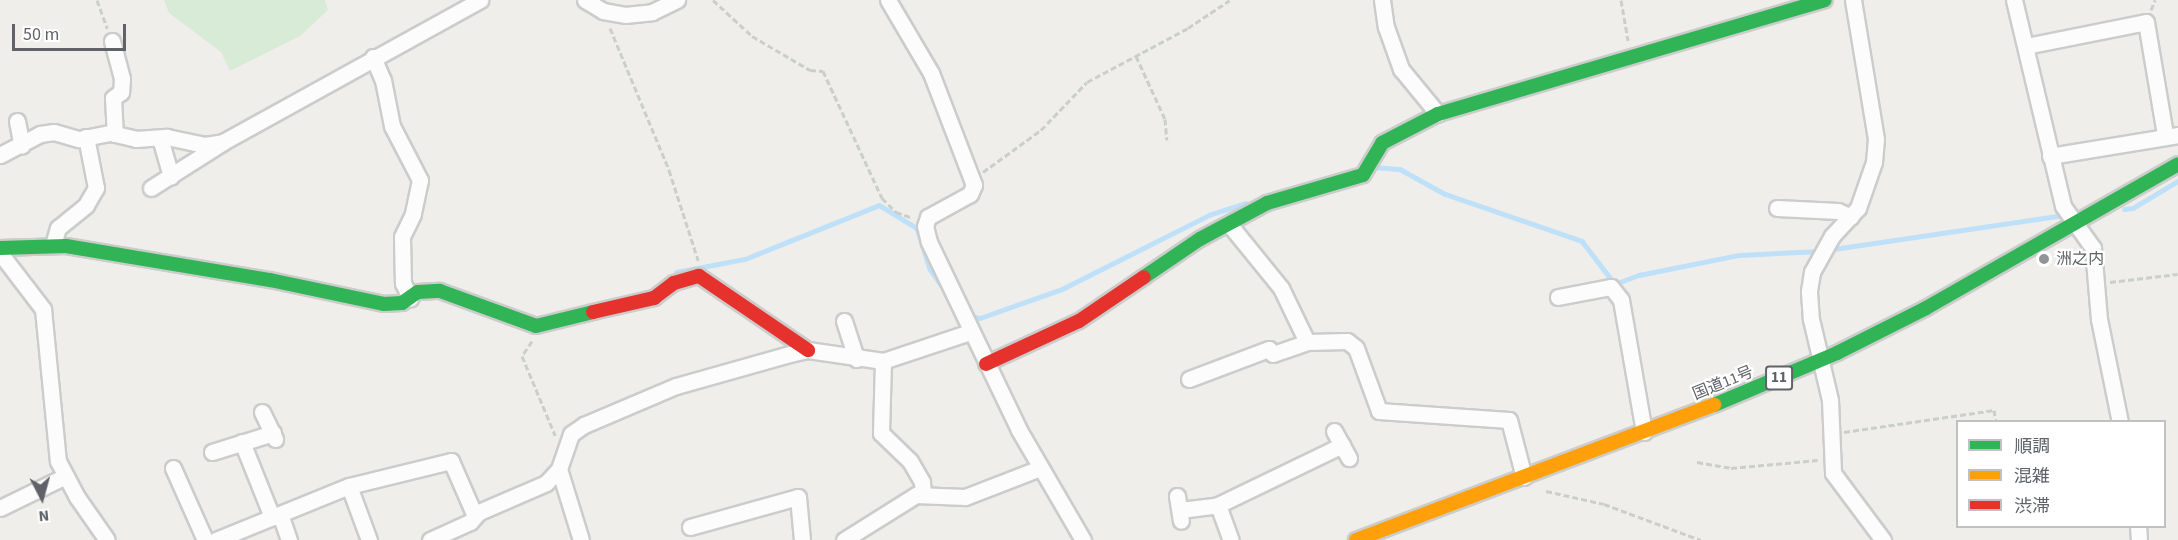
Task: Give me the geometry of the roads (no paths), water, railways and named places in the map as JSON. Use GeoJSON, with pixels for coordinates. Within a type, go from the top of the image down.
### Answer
{"type":"FeatureCollection","features":[{"type":"Feature","properties":{"kind":"main road"},"geometry":{"type":"LineString","coordinates":[[987,364],[1079,321],[1229,224],[1267,203],[1363,175],[1382,143],[1438,114],[1571,77],[1631,56],[1825,0]]}},
{"type":"Feature","properties":{"kind":"main road","name":"国道11号"},"geometry":{"type":"LineString","coordinates":[[1356,540],[1644,432],[1820,360],[1926,308],[2178,164]]}},
{"type":"Feature","properties":{"kind":"main road"},"geometry":{"type":"LineString","coordinates":[[0,248],[52,245],[270,280],[384,304],[402,303],[418,292],[441,291],[536,326],[654,298],[674,283],[699,276],[808,350]]}},
{"type":"Feature","properties":{"kind":"street"},"geometry":{"type":"LineString","coordinates":[[151,188],[223,142],[373,57],[480,0]]}},
{"type":"Feature","properties":{"kind":"street"},"geometry":{"type":"LineString","coordinates":[[585,0],[603,11],[652,12],[677,0]]}},
{"type":"Feature","properties":{"kind":"street"},"geometry":{"type":"LineString","coordinates":[[888,0],[932,73],[972,180],[970,194],[927,220],[929,242],[954,288],[970,332],[1040,468],[1083,540]]}},
{"type":"Feature","properties":{"kind":"street"},"geometry":{"type":"LineString","coordinates":[[1382,0],[1386,27],[1401,69],[1438,114]]}},
{"type":"Feature","properties":{"kind":"street"},"geometry":{"type":"LineString","coordinates":[[1853,0],[1876,139],[1869,183],[1851,217],[1832,236],[1812,272],[1811,320],[1830,400],[1829,459],[1840,487],[1876,527],[1883,540]]}},
{"type":"Feature","properties":{"kind":"street"},"geometry":{"type":"LineString","coordinates":[[2014,0],[2063,206],[2093,248],[2099,319],[2120,420]]}},
{"type":"Feature","properties":{"kind":"street"},"geometry":{"type":"LineString","coordinates":[[2026,46],[2146,22],[2172,134],[2050,156]]}},
{"type":"Feature","properties":{"kind":"street"},"geometry":{"type":"LineString","coordinates":[[112,41],[122,79],[121,92],[113,98],[115,134]]}},
{"type":"Feature","properties":{"kind":"street"},"geometry":{"type":"LineString","coordinates":[[373,57],[383,80],[392,126],[420,180],[413,214],[402,237],[403,283],[410,298]]}},
{"type":"Feature","properties":{"kind":"street"},"geometry":{"type":"LineString","coordinates":[[17,121],[22,146]]}},
{"type":"Feature","properties":{"kind":"street"},"geometry":{"type":"LineString","coordinates":[[0,155],[22,146],[40,134],[61,132],[86,137],[115,134],[136,139],[160,138],[205,145],[223,142]]}},
{"type":"Feature","properties":{"kind":"street"},"geometry":{"type":"LineString","coordinates":[[52,245],[58,228],[86,205],[96,188],[86,137]]}},
{"type":"Feature","properties":{"kind":"street"},"geometry":{"type":"LineString","coordinates":[[160,138],[171,176]]}},
{"type":"Feature","properties":{"kind":"street"},"geometry":{"type":"LineString","coordinates":[[1777,208],[1838,211],[1851,217]]}},
{"type":"Feature","properties":{"kind":"street"},"geometry":{"type":"LineString","coordinates":[[1229,224],[1281,288],[1307,342]]}},
{"type":"Feature","properties":{"kind":"street"},"geometry":{"type":"LineString","coordinates":[[0,253],[43,309],[58,460],[107,540]]}},
{"type":"Feature","properties":{"kind":"street"},"geometry":{"type":"LineString","coordinates":[[1558,297],[1611,287],[1621,300],[1644,432]]}},
{"type":"Feature","properties":{"kind":"street"},"geometry":{"type":"LineString","coordinates":[[844,321],[856,359]]}},
{"type":"Feature","properties":{"kind":"street"},"geometry":{"type":"LineString","coordinates":[[430,540],[546,483],[559,469],[571,434],[584,425],[676,386],[808,350],[856,359],[883,361],[970,332]]}},
{"type":"Feature","properties":{"kind":"street"},"geometry":{"type":"LineString","coordinates":[[1189,380],[1269,349],[1273,354],[1307,342],[1347,341],[1356,348],[1379,411],[1509,420],[1524,477]]}},
{"type":"Feature","properties":{"kind":"street"},"geometry":{"type":"LineString","coordinates":[[883,361],[881,433],[910,461],[922,482],[923,494]]}},
{"type":"Feature","properties":{"kind":"street"},"geometry":{"type":"LineString","coordinates":[[212,452],[242,442],[274,436],[262,412]]}},
{"type":"Feature","properties":{"kind":"street"},"geometry":{"type":"LineString","coordinates":[[242,442],[289,540]]}},
{"type":"Feature","properties":{"kind":"street"},"geometry":{"type":"LineString","coordinates":[[1179,509],[1218,505],[1270,471],[1342,445]]}},
{"type":"Feature","properties":{"kind":"street"},"geometry":{"type":"LineString","coordinates":[[216,540],[349,486],[451,461],[475,516]]}},
{"type":"Feature","properties":{"kind":"street"},"geometry":{"type":"LineString","coordinates":[[173,468],[205,540]]}},
{"type":"Feature","properties":{"kind":"street"},"geometry":{"type":"LineString","coordinates":[[844,540],[923,494],[965,496],[1040,468]]}},
{"type":"Feature","properties":{"kind":"street"},"geometry":{"type":"LineString","coordinates":[[559,469],[581,540]]}},
{"type":"Feature","properties":{"kind":"street"},"geometry":{"type":"LineString","coordinates":[[0,507],[66,476]]}},
{"type":"Feature","properties":{"kind":"street"},"geometry":{"type":"LineString","coordinates":[[349,486],[369,540]]}},
{"type":"Feature","properties":{"kind":"street"},"geometry":{"type":"LineString","coordinates":[[690,527],[798,497],[802,540]]}},
{"type":"Feature","properties":{"kind":"street"},"geometry":{"type":"LineString","coordinates":[[1218,505],[1231,540]]}},
{"type":"Feature","properties":{"kind":"waterway"},"geometry":{"type":"LineString","coordinates":[[1375,167],[1400,169],[1445,194],[1582,241],[1615,284],[1639,275],[1739,255],[1819,251]]}},
{"type":"Feature","properties":{"kind":"waterway"},"geometry":{"type":"LineString","coordinates":[[2124,209],[2133,208],[2178,181]]}},
{"type":"Feature","properties":{"kind":"waterway"},"geometry":{"type":"LineString","coordinates":[[966,315],[980,318],[1062,289],[1209,215],[1245,203]]}},
{"type":"Feature","properties":{"kind":"waterway"},"geometry":{"type":"LineString","coordinates":[[676,272],[745,259],[879,205],[917,228],[930,269],[944,289]]}},
{"type":"Feature","properties":{"kind":"waterway"},"geometry":{"type":"LineString","coordinates":[[1827,250],[2065,215]]}},
{"type":"Feature","properties":{"kind":"place","name":"洲之内"},"geometry":{"type":"Point","coordinates":[2044,259]}}]}
